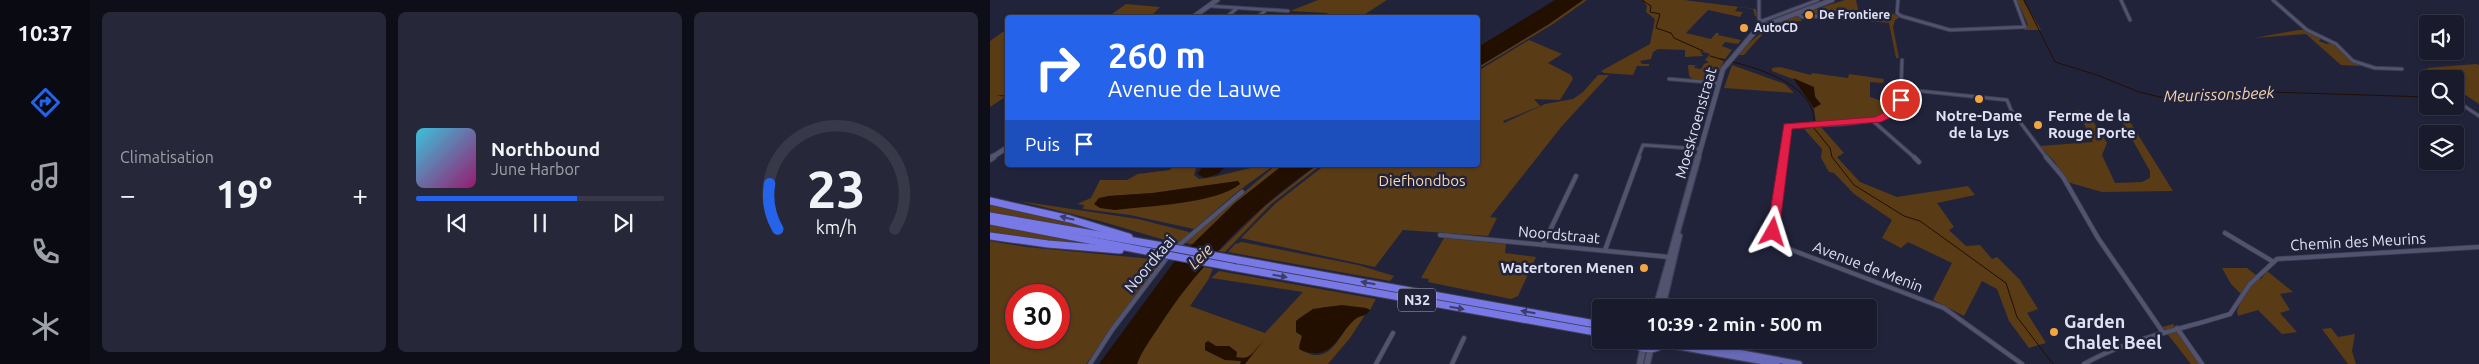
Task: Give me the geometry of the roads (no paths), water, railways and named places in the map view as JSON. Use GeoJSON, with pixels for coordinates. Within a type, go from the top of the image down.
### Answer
{"type":"FeatureCollection","features":[{"type":"Feature","properties":{"kind":"highway"},"geometry":{"type":"LineString","coordinates":[[990,201],[1070,219],[1144,243]]}},
{"type":"Feature","properties":{"kind":"highway","name":"N32"},"geometry":{"type":"LineString","coordinates":[[990,216],[1592,322]]}},
{"type":"Feature","properties":{"kind":"highway","name":"N32"},"geometry":{"type":"LineString","coordinates":[[990,221],[1154,253],[1592,331]]}},
{"type":"Feature","properties":{"kind":"highway"},"geometry":{"type":"LineString","coordinates":[[990,236],[1058,245],[1154,253]]}},
{"type":"Feature","properties":{"kind":"main road"},"geometry":{"type":"LineString","coordinates":[[1198,15],[1217,0]]}},
{"type":"Feature","properties":{"kind":"main road","name":"Moeskroenstraat"},"geometry":{"type":"LineString","coordinates":[[1664,299],[1680,223],[1718,83],[1725,66],[1755,30],[1765,23],[1832,0]]}},
{"type":"Feature","properties":{"kind":"main road"},"geometry":{"type":"LineString","coordinates":[[990,159],[1005,149]]}},
{"type":"Feature","properties":{"kind":"main road","name":"Moeskroenstraat"},"geometry":{"type":"LineString","coordinates":[[1659,299],[1672,258]]}},
{"type":"Feature","properties":{"kind":"main road"},"geometry":{"type":"LineString","coordinates":[[1701,349],[1777,364]]}},
{"type":"Feature","properties":{"kind":"main road"},"geometry":{"type":"LineString","coordinates":[[1720,349],[1799,364]]}},
{"type":"Feature","properties":{"kind":"main road"},"geometry":{"type":"LineString","coordinates":[[1640,364],[1647,350]]}},
{"type":"Feature","properties":{"kind":"main road"},"geometry":{"type":"LineString","coordinates":[[1647,350],[1647,364]]}},
{"type":"Feature","properties":{"kind":"street"},"geometry":{"type":"LineString","coordinates":[[1759,0],[1759,19],[1765,23]]}},
{"type":"Feature","properties":{"kind":"street","name":"Moeskroenstraat"},"geometry":{"type":"LineString","coordinates":[[1765,23],[1818,0]]}},
{"type":"Feature","properties":{"kind":"street"},"geometry":{"type":"LineString","coordinates":[[1898,0],[1897,13],[1900,16],[1941,29],[1959,30],[2025,27],[2026,25],[2016,0]]}},
{"type":"Feature","properties":{"kind":"street"},"geometry":{"type":"LineString","coordinates":[[2121,0],[2130,20]]}},
{"type":"Feature","properties":{"kind":"street"},"geometry":{"type":"LineString","coordinates":[[2273,0],[2282,10],[2309,31],[2336,44],[2353,61],[2374,68],[2402,69]]}},
{"type":"Feature","properties":{"kind":"street"},"geometry":{"type":"LineString","coordinates":[[1209,6],[1288,11]]}},
{"type":"Feature","properties":{"kind":"street"},"geometry":{"type":"LineString","coordinates":[[1229,15],[1237,8]]}},
{"type":"Feature","properties":{"kind":"street"},"geometry":{"type":"LineString","coordinates":[[1259,15],[1265,10]]}},
{"type":"Feature","properties":{"kind":"street"},"geometry":{"type":"LineString","coordinates":[[1796,13],[1802,17],[1839,15]]}},
{"type":"Feature","properties":{"kind":"street"},"geometry":{"type":"LineString","coordinates":[[1902,60],[1900,102],[1896,109],[1886,116],[1873,121],[1919,162]]}},
{"type":"Feature","properties":{"kind":"street"},"geometry":{"type":"LineString","coordinates":[[1669,79],[1718,83]]}},
{"type":"Feature","properties":{"kind":"street"},"geometry":{"type":"LineString","coordinates":[[1901,89],[2007,100],[2035,144],[2057,169],[2100,242],[2162,331]]}},
{"type":"Feature","properties":{"kind":"street"},"geometry":{"type":"LineString","coordinates":[[2464,106],[2479,116]]}},
{"type":"Feature","properties":{"kind":"street","name":"Avenue de Menin"},"geometry":{"type":"LineString","coordinates":[[1873,121],[1787,126],[1772,226],[1778,242],[1792,250],[1944,308],[2022,364]]}},
{"type":"Feature","properties":{"kind":"street"},"geometry":{"type":"LineString","coordinates":[[1605,250],[1643,145],[1701,149]]}},
{"type":"Feature","properties":{"kind":"street"},"geometry":{"type":"LineString","coordinates":[[1544,244],[1576,176]]}},
{"type":"Feature","properties":{"kind":"street","name":"Noordkaai"},"geometry":{"type":"LineString","coordinates":[[1090,364],[1112,330],[1172,251],[1242,192]]}},
{"type":"Feature","properties":{"kind":"street"},"geometry":{"type":"LineString","coordinates":[[2225,233],[2272,261]]}},
{"type":"Feature","properties":{"kind":"street","name":"Noordstraat"},"geometry":{"type":"LineString","coordinates":[[1440,235],[1672,258]]}},
{"type":"Feature","properties":{"kind":"street","name":"Chemin des Meurins"},"geometry":{"type":"LineString","coordinates":[[2084,364],[2121,344],[2232,313],[2247,287],[2272,261],[2287,257],[2479,247]]}},
{"type":"Feature","properties":{"kind":"street"},"geometry":{"type":"LineString","coordinates":[[2177,328],[2202,364]]}},
{"type":"Feature","properties":{"kind":"street"},"geometry":{"type":"LineString","coordinates":[[1376,364],[1394,333]]}},
{"type":"Feature","properties":{"kind":"street"},"geometry":{"type":"LineString","coordinates":[[1452,364],[1464,338]]}},
{"type":"Feature","properties":{"kind":"water"},"geometry":{"type":"Polygon","coordinates":[[[1555,0],[1583,0],[1549,24],[1480,66],[1480,46],[1555,0]]]}},
{"type":"Feature","properties":{"kind":"water"},"geometry":{"type":"Polygon","coordinates":[[[1793,78],[1814,87],[1815,97],[1821,104],[1814,108],[1793,78]]]}},
{"type":"Feature","properties":{"kind":"water"},"geometry":{"type":"Polygon","coordinates":[[[1202,167],[1225,167],[1218,174],[1205,178],[1197,174],[1202,167]]]}},
{"type":"Feature","properties":{"kind":"water","name":"Leie"},"geometry":{"type":"Polygon","coordinates":[[[1280,167],[1314,167],[1272,199],[1211,258],[1176,302],[1147,344],[1137,364],[1099,364],[1174,262],[1235,203],[1280,167]]]}},
{"type":"Feature","properties":{"kind":"water"},"geometry":{"type":"Polygon","coordinates":[[[1238,181],[1240,184],[1229,191],[1215,196],[1180,203],[1115,210],[1100,208],[1094,204],[1099,198],[1109,196],[1153,193],[1238,181]]]}},
{"type":"Feature","properties":{"kind":"water"},"geometry":{"type":"Polygon","coordinates":[[[1342,305],[1370,310],[1367,314],[1354,320],[1338,340],[1326,351],[1310,353],[1299,349],[1302,336],[1296,332],[1296,321],[1313,309],[1342,305]]]}},
{"type":"Feature","properties":{"kind":"water"},"geometry":{"type":"Polygon","coordinates":[[[1208,341],[1216,346],[1229,346],[1237,352],[1236,357],[1245,358],[1263,341],[1245,364],[1240,364],[1241,361],[1225,360],[1205,350],[1205,343],[1208,341]]]}},
{"type":"Feature","properties":{"kind":"waterway"},"geometry":{"type":"LineString","coordinates":[[1642,0],[1651,6],[1650,12],[1660,14],[1656,28],[1671,33],[1674,38],[1703,51]]}},
{"type":"Feature","properties":{"kind":"waterway","name":"Meurissonsbeek"},"geometry":{"type":"LineString","coordinates":[[2024,0],[2055,62],[2097,75],[2139,92],[2160,97],[2239,91],[2419,97]]}},
{"type":"Feature","properties":{"kind":"waterway"},"geometry":{"type":"LineString","coordinates":[[1895,11],[1896,2]]}},
{"type":"Feature","properties":{"kind":"waterway"},"geometry":{"type":"LineString","coordinates":[[1899,4],[1899,13]]}},
{"type":"Feature","properties":{"kind":"waterway"},"geometry":{"type":"LineString","coordinates":[[1867,14],[1891,13]]}},
{"type":"Feature","properties":{"kind":"waterway"},"geometry":{"type":"LineString","coordinates":[[1862,15],[1875,15]]}},
{"type":"Feature","properties":{"kind":"waterway"},"geometry":{"type":"LineString","coordinates":[[1910,20],[1949,31]]}},
{"type":"Feature","properties":{"kind":"waterway"},"geometry":{"type":"LineString","coordinates":[[2004,29],[2024,29]]}},
{"type":"Feature","properties":{"kind":"waterway"},"geometry":{"type":"LineString","coordinates":[[1956,31],[1964,31]]}},
{"type":"Feature","properties":{"kind":"waterway"},"geometry":{"type":"LineString","coordinates":[[1710,56],[1724,60]]}},
{"type":"Feature","properties":{"kind":"waterway"},"geometry":{"type":"LineString","coordinates":[[1733,62],[1758,69],[1785,81],[1797,89],[1806,99],[1812,110],[1814,123]]}},
{"type":"Feature","properties":{"kind":"waterway"},"geometry":{"type":"LineString","coordinates":[[1813,127],[1830,148],[1832,157],[1854,185],[1904,216],[1920,221],[2006,283],[2017,317],[2053,364]]}},
{"type":"Feature","properties":{"kind":"place","name":"De Frontiere"},"geometry":{"type":"Point","coordinates":[1809,15]}},
{"type":"Feature","properties":{"kind":"place","name":"AutoCD"},"geometry":{"type":"Point","coordinates":[1744,28]}},
{"type":"Feature","properties":{"kind":"place","name":"Notre-Dame de la Lys"},"geometry":{"type":"Point","coordinates":[1979,99]}},
{"type":"Feature","properties":{"kind":"place","name":"Ferme de la Rouge Porte"},"geometry":{"type":"Point","coordinates":[2038,125]}},
{"type":"Feature","properties":{"kind":"place","name":"Watertoren Menen"},"geometry":{"type":"Point","coordinates":[1644,268]}},
{"type":"Feature","properties":{"kind":"place","name":"Garden Chalet Beel"},"geometry":{"type":"Point","coordinates":[2054,332]}},
{"type":"Feature","properties":{"kind":"park label","name":"Diefhondbos"},"geometry":{"type":"Point","coordinates":[1422,181]}}]}
